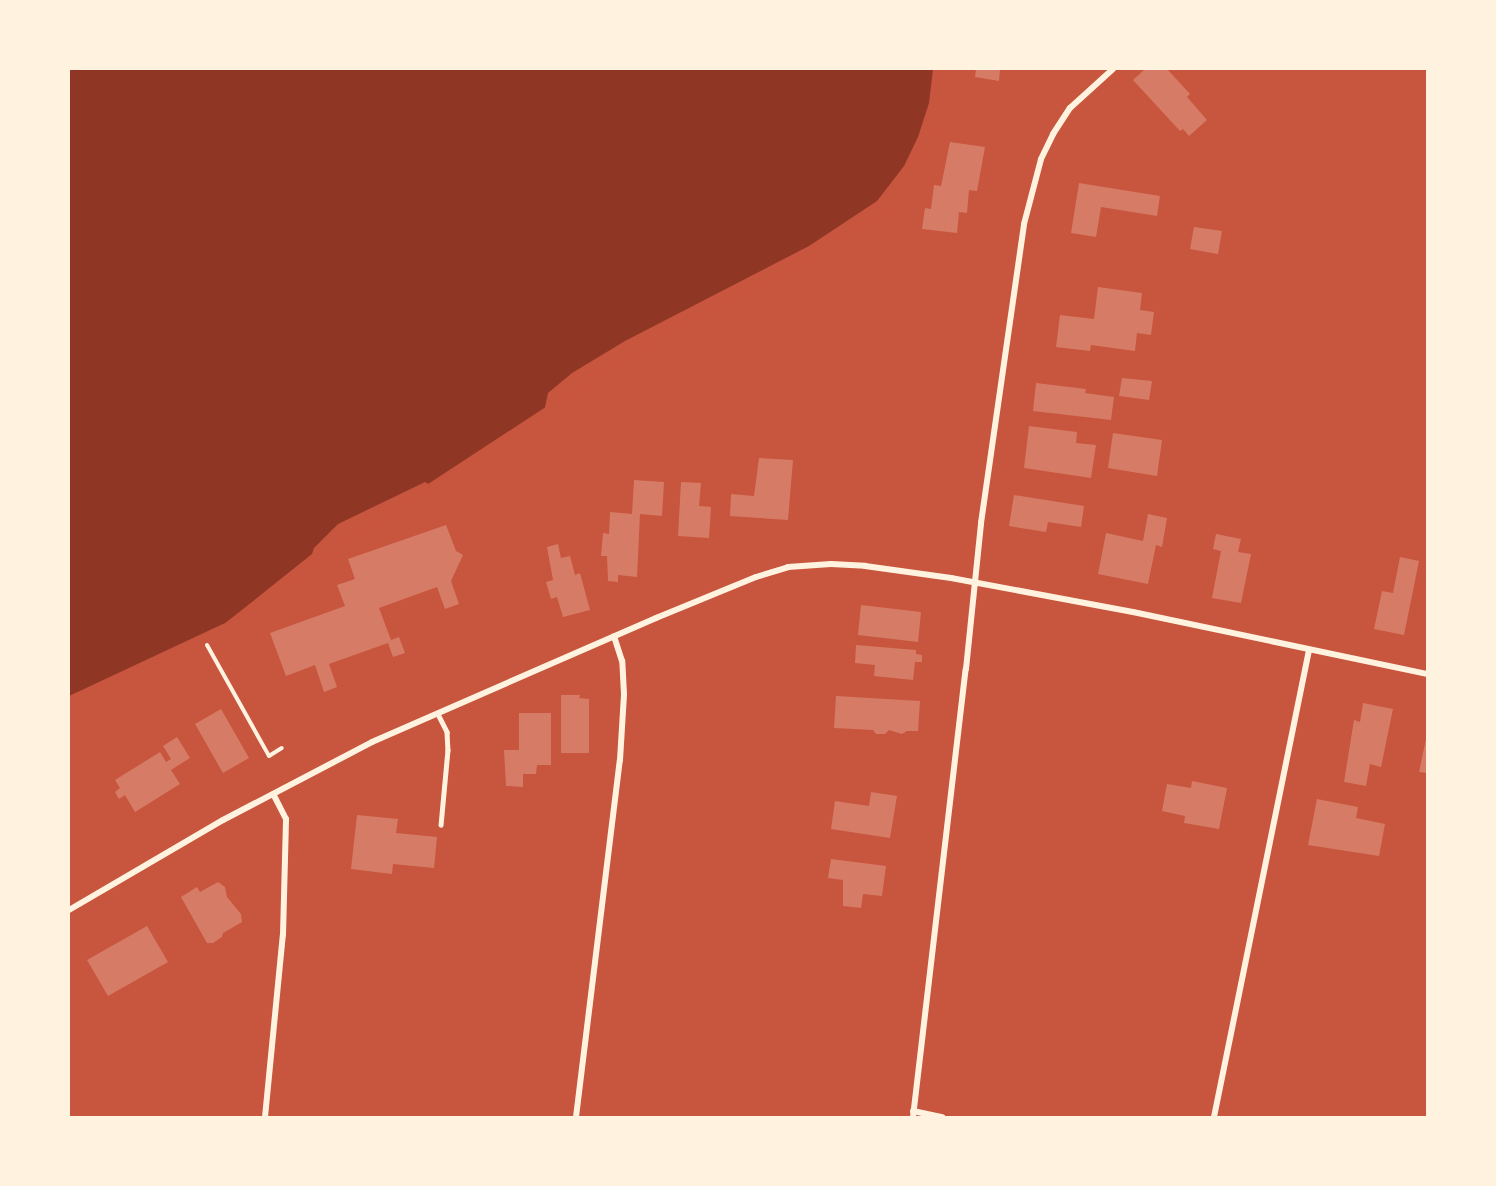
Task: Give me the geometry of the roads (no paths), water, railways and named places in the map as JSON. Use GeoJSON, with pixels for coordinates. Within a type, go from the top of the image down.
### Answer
{"type":"FeatureCollection","features":[{"type":"Feature","properties":{"kind":"street"},"geometry":{"type":"LineString","coordinates":[[942,1117],[913,1114],[974,582],[1013,286],[1031,192],[1041,159],[1064,117],[1113,69]]}},
{"type":"Feature","properties":{"kind":"street"},"geometry":{"type":"LineString","coordinates":[[69,910],[223,820],[372,742],[614,636],[756,577],[788,567],[831,564],[865,566],[974,582],[1133,612],[1309,651],[1427,674]]}},
{"type":"Feature","properties":{"kind":"street"},"geometry":{"type":"LineString","coordinates":[[576,1117],[620,760],[624,694],[622,661],[614,636]]}},
{"type":"Feature","properties":{"kind":"street"},"geometry":{"type":"LineString","coordinates":[[1214,1117],[1309,651]]}},
{"type":"Feature","properties":{"kind":"street"},"geometry":{"type":"LineString","coordinates":[[265,1117],[283,935],[286,819],[273,794]]}},
{"type":"Feature","properties":{"kind":"lane"},"geometry":{"type":"LineString","coordinates":[[438,714],[447,732],[448,750],[441,825]]}}]}
